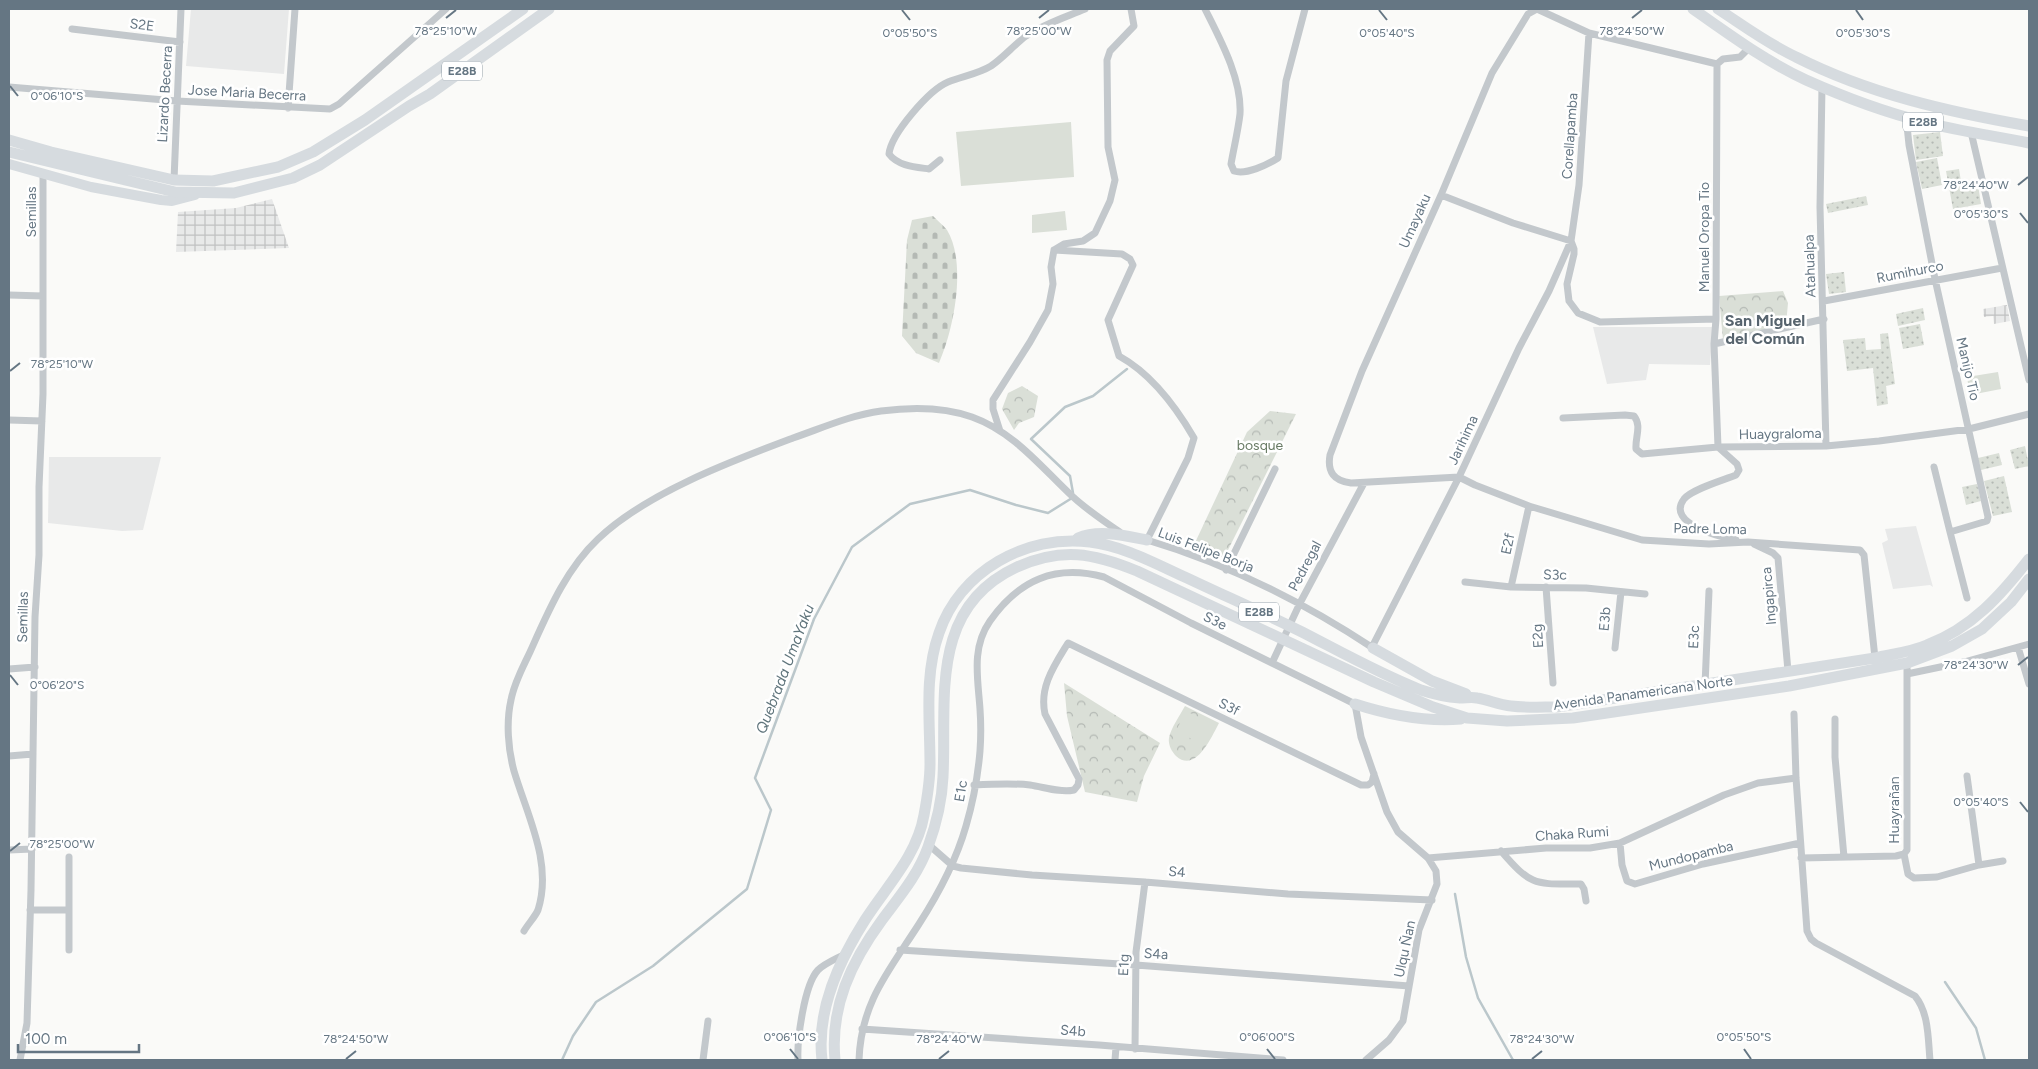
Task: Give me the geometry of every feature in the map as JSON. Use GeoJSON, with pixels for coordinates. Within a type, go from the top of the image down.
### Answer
{"type":"FeatureCollection","features":[{"type":"Feature","properties":{"kind":"highway","name":"E28B"},"geometry":{"type":"LineString","coordinates":[[9,140],[174,180],[213,181],[278,167],[314,152],[399,97],[523,9]]}},
{"type":"Feature","properties":{"kind":"highway","name":"E28B"},"geometry":{"type":"LineString","coordinates":[[9,152],[175,192],[199,194],[234,193],[260,187],[293,178],[329,160],[430,94],[549,9]]}},
{"type":"Feature","properties":{"kind":"highway","name":"E28B"},"geometry":{"type":"LineString","coordinates":[[1693,9],[1749,48],[1804,79],[1869,105],[1925,122],[2029,143]]}},
{"type":"Feature","properties":{"kind":"highway","name":"E28B"},"geometry":{"type":"LineString","coordinates":[[1718,9],[1758,36],[1796,57],[1867,88],[1946,110],[2029,126]]}},
{"type":"Feature","properties":{"kind":"highway"},"geometry":{"type":"LineString","coordinates":[[1068,542],[1095,534],[1126,536],[1147,540]]}},
{"type":"Feature","properties":{"kind":"highway","name":"Avenida Panamericana Norte"},"geometry":{"type":"LineString","coordinates":[[822,1060],[822,1025],[835,975],[864,920],[888,889],[905,861],[923,820],[930,765],[930,675],[935,646],[945,618],[963,590],[980,573],[1031,546],[1089,542],[1148,561],[1422,690],[1454,697],[1474,697],[1509,706],[1557,707],[1875,658],[1928,645],[1963,626],[1989,606],[2003,593],[2029,559]]}},
{"type":"Feature","properties":{"kind":"highway","name":"Avenida Panamericana Norte"},"geometry":{"type":"LineString","coordinates":[[835,1060],[835,1036],[839,1003],[853,964],[880,922],[912,880],[929,845],[938,812],[943,779],[944,682],[954,635],[965,614],[982,591],[1012,569],[1037,560],[1084,554],[1100,557],[1116,562],[1374,682],[1433,707],[1468,718],[1507,720],[1573,718],[1907,669],[1982,629],[2011,602],[2029,579]]}},
{"type":"Feature","properties":{"kind":"highway"},"geometry":{"type":"LineString","coordinates":[[1373,647],[1432,681],[1474,697]]}},
{"type":"Feature","properties":{"kind":"highway"},"geometry":{"type":"LineString","coordinates":[[1355,704],[1385,714],[1414,718],[1468,718]]}},
{"type":"Feature","properties":{"kind":"main road"},"geometry":{"type":"LineString","coordinates":[[9,164],[91,186],[161,200],[172,201],[199,194]]}},
{"type":"Feature","properties":{"kind":"street","name":"Lizardo Becerra"},"geometry":{"type":"LineString","coordinates":[[174,180],[181,9]]}},
{"type":"Feature","properties":{"kind":"street"},"geometry":{"type":"LineString","coordinates":[[288,108],[295,9]]}},
{"type":"Feature","properties":{"kind":"street","name":"Jose Maria Becerra"},"geometry":{"type":"LineString","coordinates":[[9,87],[177,102],[325,110],[335,107],[446,9]]}},
{"type":"Feature","properties":{"kind":"street"},"geometry":{"type":"LineString","coordinates":[[940,160],[929,169],[893,160],[888,154],[910,116],[927,97],[947,83],[972,75],[992,65],[1028,35],[1085,9]]}},
{"type":"Feature","properties":{"kind":"street"},"geometry":{"type":"LineString","coordinates":[[1000,431],[993,409],[993,400],[1048,310],[1053,284],[1051,267],[1054,250],[1064,244],[1083,241],[1095,234],[1110,201],[1115,180],[1108,147],[1107,60],[1110,51],[1134,26],[1131,9]]}},
{"type":"Feature","properties":{"kind":"street"},"geometry":{"type":"LineString","coordinates":[[1204,9],[1230,62],[1237,88],[1240,112],[1232,164],[1234,171],[1239,173],[1268,164],[1278,158],[1286,81],[1305,9]]}},
{"type":"Feature","properties":{"kind":"street","name":"Umayaku"},"geometry":{"type":"LineString","coordinates":[[1364,483],[1341,482],[1333,477],[1328,466],[1330,455],[1362,371],[1441,195],[1492,73],[1528,14],[1537,9],[1589,33],[1717,64]]}},
{"type":"Feature","properties":{"kind":"street","name":"S2E"},"geometry":{"type":"LineString","coordinates":[[72,29],[180,42]]}},
{"type":"Feature","properties":{"kind":"street","name":"Corellapamba"},"geometry":{"type":"LineString","coordinates":[[1571,241],[1579,185],[1589,33]]}},
{"type":"Feature","properties":{"kind":"street"},"geometry":{"type":"LineString","coordinates":[[1717,64],[1723,59],[1740,57],[1749,48]]}},
{"type":"Feature","properties":{"kind":"street","name":"Manuel Oropa Tio"},"geometry":{"type":"LineString","coordinates":[[1717,64],[1716,319],[1714,344],[1718,447]]}},
{"type":"Feature","properties":{"kind":"street","name":"Atahualpa"},"geometry":{"type":"LineString","coordinates":[[1822,86],[1820,207],[1824,301],[1826,446]]}},
{"type":"Feature","properties":{"kind":"street","name":"Manijo Tio"},"geometry":{"type":"LineString","coordinates":[[1906,116],[1909,145],[1935,279],[1988,519],[1950,532]]}},
{"type":"Feature","properties":{"kind":"street"},"geometry":{"type":"LineString","coordinates":[[1971,132],[2029,380]]}},
{"type":"Feature","properties":{"kind":"street","name":"Semillas"},"geometry":{"type":"LineString","coordinates":[[20,1060],[27,1023],[32,849],[35,617],[39,555],[42,420],[43,173]]}},
{"type":"Feature","properties":{"kind":"street"},"geometry":{"type":"LineString","coordinates":[[1441,195],[1513,223],[1571,241],[1574,245],[1574,254],[1567,284],[1569,301],[1578,313],[1600,322],[1716,319]]}},
{"type":"Feature","properties":{"kind":"street","name":"Jarihima"},"geometry":{"type":"LineString","coordinates":[[1373,647],[1459,478],[1571,241]]}},
{"type":"Feature","properties":{"kind":"street","name":"Luis Felipe Borja"},"geometry":{"type":"LineString","coordinates":[[1054,250],[1122,254],[1130,259],[1132,265],[1108,320],[1119,356],[1132,363],[1147,377],[1176,410],[1194,438],[1188,458],[1147,540],[1183,551],[1226,570],[1299,605],[1373,647]]}},
{"type":"Feature","properties":{"kind":"street","name":"Rumihurco"},"geometry":{"type":"LineString","coordinates":[[1824,301],[2002,268]]}},
{"type":"Feature","properties":{"kind":"street"},"geometry":{"type":"LineString","coordinates":[[9,295],[43,296]]}},
{"type":"Feature","properties":{"kind":"street"},"geometry":{"type":"LineString","coordinates":[[1714,344],[1824,319]]}},
{"type":"Feature","properties":{"kind":"street"},"geometry":{"type":"LineString","coordinates":[[524,931],[538,911],[543,877],[537,842],[513,768],[508,723],[511,698],[519,675],[553,601],[583,557],[597,540],[615,524],[659,496],[732,461],[835,423],[880,411],[927,408],[972,417],[1000,431],[1024,448],[1073,497],[1126,536]]}},
{"type":"Feature","properties":{"kind":"street","name":"Huaygraloma"},"geometry":{"type":"LineString","coordinates":[[1563,418],[1626,414],[1634,416],[1639,426],[1636,449],[1642,454],[1718,447],[1826,446],[1879,441],[1969,429],[2029,414]]}},
{"type":"Feature","properties":{"kind":"street"},"geometry":{"type":"LineString","coordinates":[[9,420],[42,420]]}},
{"type":"Feature","properties":{"kind":"street","name":"Ingapirca"},"geometry":{"type":"LineString","coordinates":[[1718,447],[1737,464],[1739,470],[1736,475],[1693,493],[1683,500],[1681,509],[1685,520],[1693,526],[1730,539],[1748,542],[1773,553],[1778,558],[1788,671]]}},
{"type":"Feature","properties":{"kind":"street"},"geometry":{"type":"LineString","coordinates":[[1934,467],[1967,598]]}},
{"type":"Feature","properties":{"kind":"street"},"geometry":{"type":"LineString","coordinates":[[1226,570],[1275,469]]}},
{"type":"Feature","properties":{"kind":"street"},"geometry":{"type":"LineString","coordinates":[[1364,483],[1459,478]]}},
{"type":"Feature","properties":{"kind":"street","name":"Padre Loma"},"geometry":{"type":"LineString","coordinates":[[1459,478],[1529,506],[1642,540],[1709,544],[1748,542],[1860,550],[1864,555],[1875,658]]}},
{"type":"Feature","properties":{"kind":"street","name":"Pedregal"},"geometry":{"type":"LineString","coordinates":[[1272,663],[1299,605],[1364,483]]}},
{"type":"Feature","properties":{"kind":"street","name":"E2f"},"geometry":{"type":"LineString","coordinates":[[1511,588],[1529,506]]}},
{"type":"Feature","properties":{"kind":"street","name":"E1c"},"geometry":{"type":"LineString","coordinates":[[859,1060],[862,1029],[874,996],[900,950],[919,924],[953,866],[970,815],[980,751],[980,708],[977,689],[976,655],[982,636],[989,623],[1007,600],[1030,583],[1047,575],[1067,572],[1092,574]]}},
{"type":"Feature","properties":{"kind":"street","name":"S3e"},"geometry":{"type":"LineString","coordinates":[[1092,574],[1104,577],[1191,623],[1355,704]]}},
{"type":"Feature","properties":{"kind":"street","name":"S3c"},"geometry":{"type":"LineString","coordinates":[[1465,582],[1511,588],[1586,588],[1645,594]]}},
{"type":"Feature","properties":{"kind":"street","name":"E2g"},"geometry":{"type":"LineString","coordinates":[[1546,587],[1553,683]]}},
{"type":"Feature","properties":{"kind":"street","name":"E3c"},"geometry":{"type":"LineString","coordinates":[[1705,685],[1710,590]]}},
{"type":"Feature","properties":{"kind":"street","name":"E3b"},"geometry":{"type":"LineString","coordinates":[[1615,648],[1620,592]]}},
{"type":"Feature","properties":{"kind":"street","name":"S3f"},"geometry":{"type":"LineString","coordinates":[[974,785],[998,783],[1028,785],[1067,792],[1074,790],[1078,785],[1078,779],[1045,714],[1043,702],[1044,690],[1052,669],[1068,643],[1361,785],[1368,785],[1372,782],[1374,774]]}},
{"type":"Feature","properties":{"kind":"street"},"geometry":{"type":"LineString","coordinates":[[1907,669],[1964,662],[2029,644]]}},
{"type":"Feature","properties":{"kind":"street"},"geometry":{"type":"LineString","coordinates":[[2018,647],[2029,684]]}},
{"type":"Feature","properties":{"kind":"street"},"geometry":{"type":"LineString","coordinates":[[9,669],[35,667]]}},
{"type":"Feature","properties":{"kind":"street","name":"Huayrañan"},"geometry":{"type":"LineString","coordinates":[[1801,858],[1896,856],[1904,854],[1907,850],[1907,669]]}},
{"type":"Feature","properties":{"kind":"street","name":"Ulqu Ñan"},"geometry":{"type":"LineString","coordinates":[[1355,704],[1360,737],[1387,812],[1398,832],[1428,858],[1436,871],[1437,884],[1419,930],[1403,1021],[1389,1040],[1366,1060]]}},
{"type":"Feature","properties":{"kind":"street"},"geometry":{"type":"LineString","coordinates":[[1794,714],[1801,858],[1807,931],[1810,939],[1915,996],[1925,1016],[1930,1060]]}},
{"type":"Feature","properties":{"kind":"street"},"geometry":{"type":"LineString","coordinates":[[1835,719],[1844,857]]}},
{"type":"Feature","properties":{"kind":"street"},"geometry":{"type":"LineString","coordinates":[[9,756],[33,754]]}},
{"type":"Feature","properties":{"kind":"street"},"geometry":{"type":"LineString","coordinates":[[1967,776],[1979,865]]}},
{"type":"Feature","properties":{"kind":"street","name":"Chaka Rumi"},"geometry":{"type":"LineString","coordinates":[[1428,858],[1501,851],[1590,848],[1620,843],[1724,795],[1758,782],[1796,778]]}},
{"type":"Feature","properties":{"kind":"street","name":"Mundopamba"},"geometry":{"type":"LineString","coordinates":[[1620,843],[1622,865],[1627,881],[1635,884],[1703,864],[1800,843]]}},
{"type":"Feature","properties":{"kind":"street"},"geometry":{"type":"LineString","coordinates":[[929,845],[953,866]]}},
{"type":"Feature","properties":{"kind":"street"},"geometry":{"type":"LineString","coordinates":[[9,850],[32,849]]}},
{"type":"Feature","properties":{"kind":"street"},"geometry":{"type":"LineString","coordinates":[[1501,851],[1530,880],[1542,884],[1581,884],[1586,900]]}},
{"type":"Feature","properties":{"kind":"street"},"geometry":{"type":"LineString","coordinates":[[1904,854],[1908,874],[1914,878],[1937,877],[1979,865],[2003,861]]}},
{"type":"Feature","properties":{"kind":"street"},"geometry":{"type":"LineString","coordinates":[[69,857],[69,950]]}},
{"type":"Feature","properties":{"kind":"street","name":"S4"},"geometry":{"type":"LineString","coordinates":[[953,866],[1032,875],[1288,894],[1432,900]]}},
{"type":"Feature","properties":{"kind":"street","name":"E1g"},"geometry":{"type":"LineString","coordinates":[[1135,1049],[1136,965],[1145,882]]}},
{"type":"Feature","properties":{"kind":"street"},"geometry":{"type":"LineString","coordinates":[[30,910],[68,910]]}},
{"type":"Feature","properties":{"kind":"street","name":"S4a"},"geometry":{"type":"LineString","coordinates":[[900,950],[1136,965],[1410,986]]}},
{"type":"Feature","properties":{"kind":"street"},"geometry":{"type":"LineString","coordinates":[[798,1060],[801,1020],[813,979],[818,971],[846,953]]}},
{"type":"Feature","properties":{"kind":"street"},"geometry":{"type":"LineString","coordinates":[[703,1060],[708,1022]]}},
{"type":"Feature","properties":{"kind":"street","name":"S4b"},"geometry":{"type":"LineString","coordinates":[[862,1029],[1283,1060]]}},
{"type":"Feature","properties":{"kind":"street"},"geometry":{"type":"LineString","coordinates":[[1115,1060],[1116,1047]]}},
{"type":"Feature","properties":{"kind":"shaded area"},"geometry":{"type":"Polygon","coordinates":[[[191,9],[289,9],[284,74],[186,66],[191,9]]]}},
{"type":"Feature","properties":{"kind":"shaded area"},"geometry":{"type":"Polygon","coordinates":[[[272,199],[289,248],[176,252],[178,212],[236,208],[272,199]]]}},
{"type":"Feature","properties":{"kind":"shaded area"},"geometry":{"type":"Polygon","coordinates":[[[2007,305],[2010,321],[1994,324],[1993,316],[1984,317],[1983,309],[2007,305]]]}},
{"type":"Feature","properties":{"kind":"shaded area"},"geometry":{"type":"Polygon","coordinates":[[[1593,327],[1713,327],[1710,365],[1649,364],[1646,380],[1607,384],[1593,327]]]}},
{"type":"Feature","properties":{"kind":"shaded area"},"geometry":{"type":"Polygon","coordinates":[[[49,457],[161,457],[143,530],[122,531],[48,523],[49,457]]]}},
{"type":"Feature","properties":{"kind":"shaded area"},"geometry":{"type":"Polygon","coordinates":[[[1916,526],[1933,587],[1930,585],[1893,589],[1882,543],[1888,540],[1885,529],[1916,526]]]}},
{"type":"Feature","properties":{"kind":"green space"},"geometry":{"type":"Polygon","coordinates":[[[1071,122],[1074,177],[961,186],[956,132],[1071,122]]]}},
{"type":"Feature","properties":{"kind":"green space"},"geometry":{"type":"Polygon","coordinates":[[[1940,132],[1943,156],[1916,160],[1913,135],[1940,132]]]}},
{"type":"Feature","properties":{"kind":"green space"},"geometry":{"type":"Polygon","coordinates":[[[1937,158],[1942,185],[1922,189],[1916,162],[1937,158]]]}},
{"type":"Feature","properties":{"kind":"green space"},"geometry":{"type":"Polygon","coordinates":[[[1959,169],[1962,188],[1978,185],[1981,204],[1953,209],[1946,171],[1959,169]]]}},
{"type":"Feature","properties":{"kind":"green space"},"geometry":{"type":"Polygon","coordinates":[[[1866,196],[1868,205],[1828,213],[1826,204],[1866,196]]]}},
{"type":"Feature","properties":{"kind":"green space"},"geometry":{"type":"Polygon","coordinates":[[[1065,211],[1067,230],[1032,233],[1032,215],[1065,211]]]}},
{"type":"Feature","properties":{"kind":"green space"},"geometry":{"type":"Polygon","coordinates":[[[933,216],[947,230],[953,244],[957,278],[953,315],[939,363],[916,353],[902,336],[907,240],[912,220],[933,216]]]}},
{"type":"Feature","properties":{"kind":"green space"},"geometry":{"type":"Polygon","coordinates":[[[1844,272],[1846,292],[1829,294],[1826,274],[1844,272]]]}},
{"type":"Feature","properties":{"kind":"green space"},"geometry":{"type":"Polygon","coordinates":[[[1783,291],[1788,303],[1786,325],[1723,340],[1719,296],[1783,291]]]}},
{"type":"Feature","properties":{"kind":"green space"},"geometry":{"type":"Polygon","coordinates":[[[1923,308],[1925,320],[1898,326],[1896,314],[1923,308]]]}},
{"type":"Feature","properties":{"kind":"green space"},"geometry":{"type":"Polygon","coordinates":[[[1920,324],[1924,345],[1903,349],[1899,328],[1920,324]]]}},
{"type":"Feature","properties":{"kind":"green space"},"geometry":{"type":"Polygon","coordinates":[[[1888,333],[1895,384],[1886,386],[1888,404],[1877,406],[1873,368],[1847,371],[1843,340],[1865,338],[1866,350],[1881,349],[1880,334],[1888,333]]]}},
{"type":"Feature","properties":{"kind":"green space"},"geometry":{"type":"Polygon","coordinates":[[[1998,372],[2001,389],[1970,395],[1967,377],[1998,372]]]}},
{"type":"Feature","properties":{"kind":"green space"},"geometry":{"type":"Polygon","coordinates":[[[1022,386],[1038,396],[1034,417],[1019,423],[1014,430],[1002,409],[1008,393],[1022,386]]]}},
{"type":"Feature","properties":{"kind":"green space","name":"bosque"},"geometry":{"type":"Polygon","coordinates":[[[1270,411],[1296,414],[1224,558],[1193,547],[1247,432],[1270,411]]]}},
{"type":"Feature","properties":{"kind":"green space"},"geometry":{"type":"Polygon","coordinates":[[[2025,446],[2029,466],[2015,469],[2010,450],[2025,446]]]}},
{"type":"Feature","properties":{"kind":"green space"},"geometry":{"type":"Polygon","coordinates":[[[1999,453],[2002,465],[1981,470],[1978,458],[1999,453]]]}},
{"type":"Feature","properties":{"kind":"green space"},"geometry":{"type":"Polygon","coordinates":[[[2004,476],[2012,512],[1993,516],[1984,481],[2004,476]]]}},
{"type":"Feature","properties":{"kind":"green space"},"geometry":{"type":"Polygon","coordinates":[[[1977,484],[1981,501],[1966,505],[1962,487],[1977,484]]]}},
{"type":"Feature","properties":{"kind":"green space"},"geometry":{"type":"Polygon","coordinates":[[[1064,683],[1160,743],[1144,776],[1137,802],[1085,792],[1067,716],[1064,683]]]}},
{"type":"Feature","properties":{"kind":"green space"},"geometry":{"type":"Polygon","coordinates":[[[1185,706],[1219,723],[1208,744],[1197,757],[1190,760],[1183,760],[1176,756],[1171,750],[1169,743],[1172,730],[1185,706]]]}},
{"type":"Feature","properties":{"kind":"green space"},"geometry":{"type":"Polygon","coordinates":[[[1186,711],[1214,725],[1204,745],[1176,731],[1186,711]]]}},
{"type":"Feature","properties":{"kind":"waterway","name":"Quebrada UmaYaku"},"geometry":{"type":"LineString","coordinates":[[1073,493],[1070,476],[1031,439],[1065,407],[1093,396],[1127,369]]}},
{"type":"Feature","properties":{"kind":"waterway","name":"Quebrada UmaYaku"},"geometry":{"type":"LineString","coordinates":[[562,1060],[573,1036],[596,1002],[653,966],[747,889],[771,810],[755,778],[814,619],[852,547],[910,504],[970,490],[1048,513],[1072,498]]}},
{"type":"Feature","properties":{"kind":"waterway"},"geometry":{"type":"LineString","coordinates":[[1455,894],[1466,957],[1478,998],[1513,1060]]}},
{"type":"Feature","properties":{"kind":"waterway"},"geometry":{"type":"LineString","coordinates":[[1945,982],[1976,1028],[1985,1060]]}},
{"type":"Feature","properties":{"kind":"district","name":"San Miguel del Común"},"geometry":{"type":"Point","coordinates":[1765,329]}}]}
